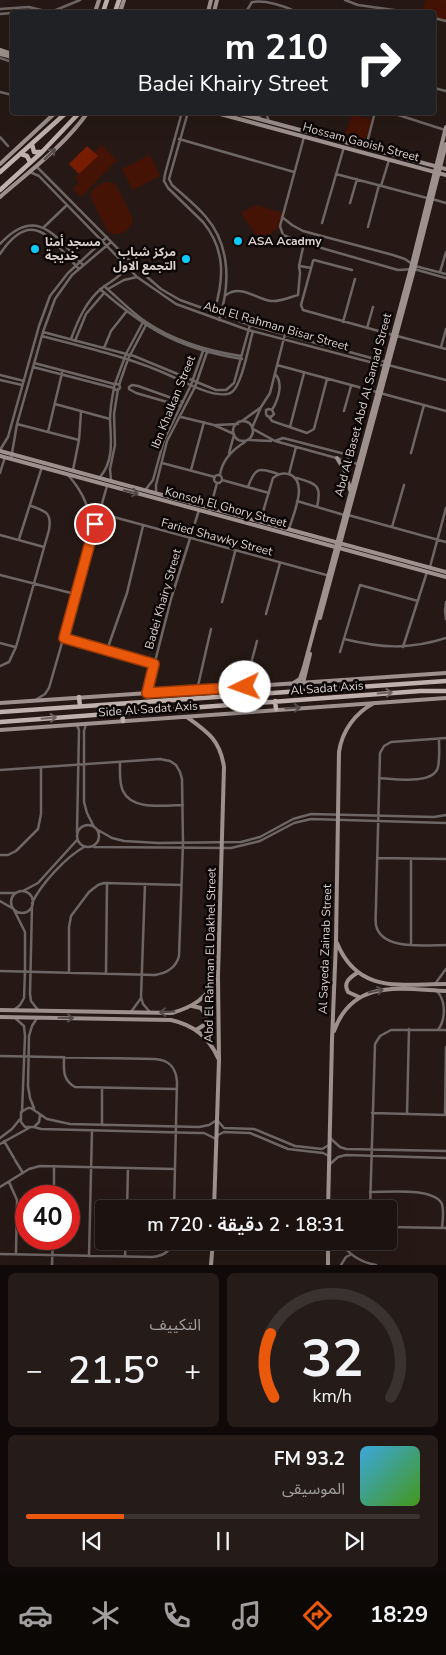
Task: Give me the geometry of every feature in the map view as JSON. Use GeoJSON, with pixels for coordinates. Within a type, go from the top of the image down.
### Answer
{"type":"FeatureCollection","features":[{"type":"Feature","properties":{"kind":"main road"},"geometry":{"type":"LineString","coordinates":[[0,172],[64,115]]}},
{"type":"Feature","properties":{"kind":"main road"},"geometry":{"type":"LineString","coordinates":[[0,190],[42,152],[77,115]]}},
{"type":"Feature","properties":{"kind":"main road"},"geometry":{"type":"LineString","coordinates":[[32,144],[34,152],[42,152]]}},
{"type":"Feature","properties":{"kind":"main road"},"geometry":{"type":"LineString","coordinates":[[20,154],[27,156],[30,162]]}},
{"type":"Feature","properties":{"kind":"main road","name":"Al Sadat Axis"},"geometry":{"type":"LineString","coordinates":[[0,712],[446,681]]}},
{"type":"Feature","properties":{"kind":"main road"},"geometry":{"type":"LineString","coordinates":[[314,682],[314,690]]}},
{"type":"Feature","properties":{"kind":"main road","name":"Al Sadat Axis"},"geometry":{"type":"LineString","coordinates":[[0,722],[420,691],[446,691]]}},
{"type":"Feature","properties":{"kind":"main road"},"geometry":{"type":"LineString","coordinates":[[171,692],[171,700]]}},
{"type":"Feature","properties":{"kind":"main road"},"geometry":{"type":"LineString","coordinates":[[79,697],[80,706]]}},
{"type":"Feature","properties":{"kind":"main road"},"geometry":{"type":"LineString","coordinates":[[275,702],[276,709]]}},
{"type":"Feature","properties":{"kind":"main road"},"geometry":{"type":"LineString","coordinates":[[122,713],[123,721]]}},
{"type":"Feature","properties":{"kind":"street"},"geometry":{"type":"LineString","coordinates":[[55,10],[80,0]]}},
{"type":"Feature","properties":{"kind":"street"},"geometry":{"type":"LineString","coordinates":[[247,10],[252,2],[262,0],[291,10]]}},
{"type":"Feature","properties":{"kind":"street"},"geometry":{"type":"LineString","coordinates":[[345,0],[358,5],[394,10]]}},
{"type":"Feature","properties":{"kind":"street"},"geometry":{"type":"LineString","coordinates":[[0,9],[29,7],[42,10]]}},
{"type":"Feature","properties":{"kind":"street"},"geometry":{"type":"LineString","coordinates":[[0,164],[53,115]]}},
{"type":"Feature","properties":{"kind":"street"},"geometry":{"type":"LineString","coordinates":[[0,197],[73,132],[86,115]]}},
{"type":"Feature","properties":{"kind":"street"},"geometry":{"type":"LineString","coordinates":[[181,115],[165,174],[165,184],[209,228],[220,254],[221,287],[213,318]]}},
{"type":"Feature","properties":{"kind":"street"},"geometry":{"type":"LineString","coordinates":[[187,115],[169,174],[170,182],[206,216],[214,227],[222,246],[228,274],[219,320]]}},
{"type":"Feature","properties":{"kind":"street","name":"Hossam Gaoish Street"},"geometry":{"type":"LineString","coordinates":[[236,115],[304,137],[446,175]]}},
{"type":"Feature","properties":{"kind":"street","name":"Hossam Gaoish Street"},"geometry":{"type":"LineString","coordinates":[[237,115],[446,169]]}},
{"type":"Feature","properties":{"kind":"street"},"geometry":{"type":"LineString","coordinates":[[254,119],[260,115]]}},
{"type":"Feature","properties":{"kind":"street"},"geometry":{"type":"LineString","coordinates":[[266,115],[270,123]]}},
{"type":"Feature","properties":{"kind":"street"},"geometry":{"type":"LineString","coordinates":[[366,148],[374,115]]}},
{"type":"Feature","properties":{"kind":"street"},"geometry":{"type":"LineString","coordinates":[[399,115],[446,128]]}},
{"type":"Feature","properties":{"kind":"street","name":"Abd Al Baset Abd Al Samad Street"},"geometry":{"type":"LineString","coordinates":[[438,167],[446,128]]}},
{"type":"Feature","properties":{"kind":"street"},"geometry":{"type":"LineString","coordinates":[[0,137],[8,146]]}},
{"type":"Feature","properties":{"kind":"street"},"geometry":{"type":"LineString","coordinates":[[304,137],[280,226],[283,235],[304,243],[398,270],[413,267]]}},
{"type":"Feature","properties":{"kind":"street"},"geometry":{"type":"LineString","coordinates":[[179,139],[294,172]]}},
{"type":"Feature","properties":{"kind":"street","name":"Abd Al Baset Abd Al Samad Street"},"geometry":{"type":"LineString","coordinates":[[292,684],[300,679],[302,673],[413,267],[436,172],[446,144]]}},
{"type":"Feature","properties":{"kind":"street"},"geometry":{"type":"LineString","coordinates":[[322,224],[344,147]]}},
{"type":"Feature","properties":{"kind":"street"},"geometry":{"type":"LineString","coordinates":[[169,157],[174,159]]}},
{"type":"Feature","properties":{"kind":"street"},"geometry":{"type":"LineString","coordinates":[[368,227],[389,160]]}},
{"type":"Feature","properties":{"kind":"street","name":"Abd El Rahman Bisar Street"},"geometry":{"type":"LineString","coordinates":[[36,166],[139,270],[161,289],[180,300],[250,325],[386,364]]}},
{"type":"Feature","properties":{"kind":"street","name":"Abd El Rahman Bisar Street"},"geometry":{"type":"LineString","coordinates":[[30,172],[39,176],[127,268],[176,304],[248,330],[446,380]]}},
{"type":"Feature","properties":{"kind":"street"},"geometry":{"type":"LineString","coordinates":[[336,174],[446,203]]}},
{"type":"Feature","properties":{"kind":"street"},"geometry":{"type":"LineString","coordinates":[[350,203],[356,179]]}},
{"type":"Feature","properties":{"kind":"street"},"geometry":{"type":"LineString","coordinates":[[44,227],[67,205]]}},
{"type":"Feature","properties":{"kind":"street"},"geometry":{"type":"LineString","coordinates":[[282,217],[303,231],[393,255],[413,267],[446,276]]}},
{"type":"Feature","properties":{"kind":"street"},"geometry":{"type":"LineString","coordinates":[[0,244],[12,233],[23,227],[33,225],[44,227],[79,269]]}},
{"type":"Feature","properties":{"kind":"street"},"geometry":{"type":"LineString","coordinates":[[0,254],[8,243],[28,230],[38,229],[50,235],[83,266]]}},
{"type":"Feature","properties":{"kind":"street"},"geometry":{"type":"LineString","coordinates":[[0,450],[6,442],[50,296],[63,278],[107,237]]}},
{"type":"Feature","properties":{"kind":"street"},"geometry":{"type":"LineString","coordinates":[[11,456],[16,424],[43,332],[55,299],[66,282],[111,242]]}},
{"type":"Feature","properties":{"kind":"street"},"geometry":{"type":"LineString","coordinates":[[298,295],[299,266],[304,243]]}},
{"type":"Feature","properties":{"kind":"street"},"geometry":{"type":"LineString","coordinates":[[440,274],[446,252]]}},
{"type":"Feature","properties":{"kind":"street"},"geometry":{"type":"LineString","coordinates":[[352,270],[314,260],[301,307],[305,312],[446,349]]}},
{"type":"Feature","properties":{"kind":"street"},"geometry":{"type":"LineString","coordinates":[[299,266],[311,268]]}},
{"type":"Feature","properties":{"kind":"street"},"geometry":{"type":"LineString","coordinates":[[70,341],[82,312],[100,289],[120,276],[127,268]]}},
{"type":"Feature","properties":{"kind":"street"},"geometry":{"type":"LineString","coordinates":[[75,343],[86,314],[104,293],[124,280],[137,277]]}},
{"type":"Feature","properties":{"kind":"street"},"geometry":{"type":"LineString","coordinates":[[343,322],[355,279]]}},
{"type":"Feature","properties":{"kind":"street"},"geometry":{"type":"LineString","coordinates":[[104,286],[143,322]]}},
{"type":"Feature","properties":{"kind":"street"},"geometry":{"type":"LineString","coordinates":[[100,289],[126,312],[147,324],[203,349],[245,358]]}},
{"type":"Feature","properties":{"kind":"street"},"geometry":{"type":"LineString","coordinates":[[225,295],[239,291],[270,301],[298,295],[304,296]]}},
{"type":"Feature","properties":{"kind":"street"},"geometry":{"type":"LineString","coordinates":[[367,328],[373,307]]}},
{"type":"Feature","properties":{"kind":"street"},"geometry":{"type":"LineString","coordinates":[[104,348],[111,331],[126,312]]}},
{"type":"Feature","properties":{"kind":"street"},"geometry":{"type":"LineString","coordinates":[[100,477],[106,469],[111,451],[116,386],[124,358],[143,322]]}},
{"type":"Feature","properties":{"kind":"street"},"geometry":{"type":"LineString","coordinates":[[116,386],[147,324]]}},
{"type":"Feature","properties":{"kind":"street"},"geometry":{"type":"LineString","coordinates":[[43,332],[128,359],[190,385],[226,390],[234,383],[250,325]]}},
{"type":"Feature","properties":{"kind":"street"},"geometry":{"type":"LineString","coordinates":[[75,343],[130,355],[192,381],[195,385],[216,394],[225,395],[233,391],[238,384],[254,326]]}},
{"type":"Feature","properties":{"kind":"street"},"geometry":{"type":"LineString","coordinates":[[441,348],[446,329]]}},
{"type":"Feature","properties":{"kind":"street"},"geometry":{"type":"LineString","coordinates":[[222,480],[220,475],[224,462],[229,455],[252,437],[253,428],[261,408],[270,393],[285,334]]}},
{"type":"Feature","properties":{"kind":"street"},"geometry":{"type":"LineString","coordinates":[[42,336],[70,341]]}},
{"type":"Feature","properties":{"kind":"street","name":"Ibn Khalkan Street"},"geometry":{"type":"LineString","coordinates":[[146,489],[162,463],[168,441],[203,349]]}},
{"type":"Feature","properties":{"kind":"street","name":"Ibn Khalkan Street"},"geometry":{"type":"LineString","coordinates":[[156,492],[158,469],[164,440],[195,385],[208,350]]}},
{"type":"Feature","properties":{"kind":"street"},"geometry":{"type":"LineString","coordinates":[[31,356],[36,358]]}},
{"type":"Feature","properties":{"kind":"street"},"geometry":{"type":"LineString","coordinates":[[34,365],[81,380],[129,388],[136,392],[182,404]]}},
{"type":"Feature","properties":{"kind":"street"},"geometry":{"type":"LineString","coordinates":[[277,365],[446,411]]}},
{"type":"Feature","properties":{"kind":"street"},"geometry":{"type":"LineString","coordinates":[[62,373],[82,376],[116,386]]}},
{"type":"Feature","properties":{"kind":"street"},"geometry":{"type":"LineString","coordinates":[[48,432],[62,373]]}},
{"type":"Feature","properties":{"kind":"street"},"geometry":{"type":"LineString","coordinates":[[290,427],[304,373]]}},
{"type":"Feature","properties":{"kind":"street"},"geometry":{"type":"LineString","coordinates":[[269,417],[274,414],[272,410],[276,402],[280,382],[275,374]]}},
{"type":"Feature","properties":{"kind":"street"},"geometry":{"type":"LineString","coordinates":[[0,375],[24,381]]}},
{"type":"Feature","properties":{"kind":"street"},"geometry":{"type":"LineString","coordinates":[[81,380],[82,376]]}},
{"type":"Feature","properties":{"kind":"street"},"geometry":{"type":"LineString","coordinates":[[272,410],[268,409],[266,415],[272,421],[306,432],[314,429],[327,379]]}},
{"type":"Feature","properties":{"kind":"street"},"geometry":{"type":"LineString","coordinates":[[0,380],[22,385]]}},
{"type":"Feature","properties":{"kind":"street"},"geometry":{"type":"LineString","coordinates":[[129,388],[132,385],[138,386],[182,404]]}},
{"type":"Feature","properties":{"kind":"street"},"geometry":{"type":"LineString","coordinates":[[344,411],[350,386]]}},
{"type":"Feature","properties":{"kind":"street","name":"Abd Al Baset Abd Al Samad Street"},"geometry":{"type":"LineString","coordinates":[[346,515],[350,493],[379,393]]}},
{"type":"Feature","properties":{"kind":"street"},"geometry":{"type":"LineString","coordinates":[[55,404],[112,420]]}},
{"type":"Feature","properties":{"kind":"street"},"geometry":{"type":"LineString","coordinates":[[410,453],[424,405]]}},
{"type":"Feature","properties":{"kind":"street"},"geometry":{"type":"LineString","coordinates":[[229,455],[234,428],[261,408]]}},
{"type":"Feature","properties":{"kind":"street"},"geometry":{"type":"LineString","coordinates":[[73,470],[79,440],[81,412]]}},
{"type":"Feature","properties":{"kind":"street"},"geometry":{"type":"LineString","coordinates":[[178,417],[214,425],[234,435],[239,440],[275,441],[358,464]]}},
{"type":"Feature","properties":{"kind":"street"},"geometry":{"type":"LineString","coordinates":[[112,420],[115,445],[110,472],[112,480]]}},
{"type":"Feature","properties":{"kind":"street"},"geometry":{"type":"LineString","coordinates":[[191,470],[204,422]]}},
{"type":"Feature","properties":{"kind":"street"},"geometry":{"type":"LineString","coordinates":[[214,425],[246,422],[275,441]]}},
{"type":"Feature","properties":{"kind":"street"},"geometry":{"type":"LineString","coordinates":[[16,424],[79,440]]}},
{"type":"Feature","properties":{"kind":"street"},"geometry":{"type":"LineString","coordinates":[[275,441],[283,438],[345,454],[350,461]]}},
{"type":"Feature","properties":{"kind":"street"},"geometry":{"type":"LineString","coordinates":[[6,442],[12,445]]}},
{"type":"Feature","properties":{"kind":"street"},"geometry":{"type":"LineString","coordinates":[[289,474],[296,447]]}},
{"type":"Feature","properties":{"kind":"street","name":"Konsoh El Ghory Street"},"geometry":{"type":"LineString","coordinates":[[0,450],[42,467],[107,486],[192,506],[428,570],[446,577]]}},
{"type":"Feature","properties":{"kind":"street"},"geometry":{"type":"LineString","coordinates":[[0,473],[2,456]]}},
{"type":"Feature","properties":{"kind":"street","name":"Konsoh El Ghory Street"},"geometry":{"type":"LineString","coordinates":[[2,456],[11,456],[73,470],[146,489],[199,510],[260,522],[338,546]]}},
{"type":"Feature","properties":{"kind":"street"},"geometry":{"type":"LineString","coordinates":[[337,458],[346,473],[350,493]]}},
{"type":"Feature","properties":{"kind":"street"},"geometry":{"type":"LineString","coordinates":[[162,463],[214,477],[220,475]]}},
{"type":"Feature","properties":{"kind":"street"},"geometry":{"type":"LineString","coordinates":[[19,539],[42,467]]}},
{"type":"Feature","properties":{"kind":"street"},"geometry":{"type":"LineString","coordinates":[[248,487],[252,475],[258,470],[265,469],[280,474],[289,474],[314,483],[320,494],[317,507]]}},
{"type":"Feature","properties":{"kind":"street"},"geometry":{"type":"LineString","coordinates":[[67,474],[86,500],[90,512],[92,535]]}},
{"type":"Feature","properties":{"kind":"street"},"geometry":{"type":"LineString","coordinates":[[260,522],[273,478],[280,474]]}},
{"type":"Feature","properties":{"kind":"street"},"geometry":{"type":"LineString","coordinates":[[214,477],[217,483]]}},
{"type":"Feature","properties":{"kind":"street"},"geometry":{"type":"LineString","coordinates":[[289,530],[300,487],[296,478]]}},
{"type":"Feature","properties":{"kind":"street"},"geometry":{"type":"LineString","coordinates":[[209,511],[217,483],[222,480],[268,493]]}},
{"type":"Feature","properties":{"kind":"street"},"geometry":{"type":"LineString","coordinates":[[392,527],[404,485]]}},
{"type":"Feature","properties":{"kind":"street"},"geometry":{"type":"LineString","coordinates":[[36,700],[48,690],[107,486]]}},
{"type":"Feature","properties":{"kind":"street"},"geometry":{"type":"LineString","coordinates":[[297,501],[446,542]]}},
{"type":"Feature","properties":{"kind":"street"},"geometry":{"type":"LineString","coordinates":[[0,666],[9,662],[16,648],[49,530],[50,518],[44,511],[31,506]]}},
{"type":"Feature","properties":{"kind":"street"},"geometry":{"type":"LineString","coordinates":[[403,647],[438,540],[446,508]]}},
{"type":"Feature","properties":{"kind":"street","name":"Badei Khairy Street"},"geometry":{"type":"LineString","coordinates":[[147,693],[171,599],[199,510]]}},
{"type":"Feature","properties":{"kind":"street","name":"Faried Shawky Street"},"geometry":{"type":"LineString","coordinates":[[99,513],[235,552],[329,576]]}},
{"type":"Feature","properties":{"kind":"street"},"geometry":{"type":"LineString","coordinates":[[107,650],[127,593],[143,526]]}},
{"type":"Feature","properties":{"kind":"street"},"geometry":{"type":"LineString","coordinates":[[0,535],[45,548]]}},
{"type":"Feature","properties":{"kind":"street"},"geometry":{"type":"LineString","coordinates":[[222,602],[235,552]]}},
{"type":"Feature","properties":{"kind":"street"},"geometry":{"type":"LineString","coordinates":[[266,614],[280,563]]}},
{"type":"Feature","properties":{"kind":"street","name":"Konsoh El Ghory Street"},"geometry":{"type":"LineString","coordinates":[[428,570],[446,572]]}},
{"type":"Feature","properties":{"kind":"street"},"geometry":{"type":"LineString","coordinates":[[0,575],[75,594]]}},
{"type":"Feature","properties":{"kind":"street","name":"Abd Al Baset Abd Al Samad Street"},"geometry":{"type":"LineString","coordinates":[[303,683],[329,576]]}},
{"type":"Feature","properties":{"kind":"street"},"geometry":{"type":"LineString","coordinates":[[340,652],[360,585],[418,601]]}},
{"type":"Feature","properties":{"kind":"street"},"geometry":{"type":"LineString","coordinates":[[446,602],[446,619]]}},
{"type":"Feature","properties":{"kind":"street"},"geometry":{"type":"LineString","coordinates":[[197,690],[211,629]]}},
{"type":"Feature","properties":{"kind":"street"},"geometry":{"type":"LineString","coordinates":[[64,638],[154,664]]}},
{"type":"Feature","properties":{"kind":"street"},"geometry":{"type":"LineString","coordinates":[[344,639],[382,647],[403,647],[446,638]]}},
{"type":"Feature","properties":{"kind":"street"},"geometry":{"type":"LineString","coordinates":[[245,687],[257,641]]}},
{"type":"Feature","properties":{"kind":"street"},"geometry":{"type":"LineString","coordinates":[[0,643],[16,648]]}},
{"type":"Feature","properties":{"kind":"street","name":"Side Al Sadat Axis"},"geometry":{"type":"LineString","coordinates":[[0,703],[446,673]]}},
{"type":"Feature","properties":{"kind":"street","name":"Side Al Sadat Axis"},"geometry":{"type":"LineString","coordinates":[[0,730],[446,698]]}},
{"type":"Feature","properties":{"kind":"street","name":"Al Sayeda Zainab Street"},"geometry":{"type":"LineString","coordinates":[[328,1200],[336,942],[339,752],[342,737],[354,719],[374,703]]}},
{"type":"Feature","properties":{"kind":"street","name":"Abd El Rahman El Dakhel Street"},"geometry":{"type":"LineString","coordinates":[[187,716],[210,734],[221,753],[224,770],[218,976],[219,1060],[214,1200]]}},
{"type":"Feature","properties":{"kind":"street"},"geometry":{"type":"LineString","coordinates":[[86,723],[84,729],[85,806],[94,827]]}},
{"type":"Feature","properties":{"kind":"street"},"geometry":{"type":"LineString","coordinates":[[0,893],[15,894],[38,883],[77,840],[79,730],[76,724]]}},
{"type":"Feature","properties":{"kind":"street"},"geometry":{"type":"LineString","coordinates":[[446,738],[395,742],[388,744],[380,753],[376,925],[378,930],[390,942],[411,945],[446,945]]}},
{"type":"Feature","properties":{"kind":"street"},"geometry":{"type":"LineString","coordinates":[[378,778],[423,779],[431,777],[438,766],[439,739]]}},
{"type":"Feature","properties":{"kind":"street"},"geometry":{"type":"LineString","coordinates":[[0,770],[160,759],[173,763],[182,775],[183,805],[178,960],[172,968],[167,972],[158,974],[0,971]]}},
{"type":"Feature","properties":{"kind":"street"},"geometry":{"type":"LineString","coordinates":[[120,762],[122,790],[132,801],[145,804],[183,805]]}},
{"type":"Feature","properties":{"kind":"street"},"geometry":{"type":"LineString","coordinates":[[0,856],[16,851],[38,829],[41,814],[41,767]]}},
{"type":"Feature","properties":{"kind":"street"},"geometry":{"type":"LineString","coordinates":[[77,832],[83,826],[90,825],[107,836],[124,841],[222,843],[241,842],[260,837],[285,822],[302,816],[320,813],[434,817],[446,815]]}},
{"type":"Feature","properties":{"kind":"street"},"geometry":{"type":"LineString","coordinates":[[0,901],[22,913],[28,911],[42,888],[74,853],[84,847],[241,847],[260,841],[303,820],[320,818],[337,821],[446,822]]}},
{"type":"Feature","properties":{"kind":"street"},"geometry":{"type":"LineString","coordinates":[[94,847],[98,840],[98,830]]}},
{"type":"Feature","properties":{"kind":"street"},"geometry":{"type":"LineString","coordinates":[[77,840],[84,847]]}},
{"type":"Feature","properties":{"kind":"street"},"geometry":{"type":"LineString","coordinates":[[377,858],[446,859]]}},
{"type":"Feature","properties":{"kind":"street"},"geometry":{"type":"LineString","coordinates":[[411,859],[411,945]]}},
{"type":"Feature","properties":{"kind":"street"},"geometry":{"type":"LineString","coordinates":[[69,972],[71,916],[82,899],[93,888],[99,884],[107,883],[181,885]]}},
{"type":"Feature","properties":{"kind":"street"},"geometry":{"type":"LineString","coordinates":[[106,972],[107,883]]}},
{"type":"Feature","properties":{"kind":"street"},"geometry":{"type":"LineString","coordinates":[[145,884],[141,997],[143,1004],[150,1012]]}},
{"type":"Feature","properties":{"kind":"street"},"geometry":{"type":"LineString","coordinates":[[23,891],[30,895],[32,905],[30,998],[38,1010]]}},
{"type":"Feature","properties":{"kind":"street"},"geometry":{"type":"LineString","coordinates":[[14,1010],[24,998],[25,971],[25,932],[11,899],[15,894]]}},
{"type":"Feature","properties":{"kind":"street"},"geometry":{"type":"LineString","coordinates":[[336,942],[344,958],[357,973],[379,982],[446,984]]}},
{"type":"Feature","properties":{"kind":"street"},"geometry":{"type":"LineString","coordinates":[[435,984],[446,969]]}},
{"type":"Feature","properties":{"kind":"street"},"geometry":{"type":"LineString","coordinates":[[357,973],[348,980],[346,985],[347,991],[359,997]]}},
{"type":"Feature","properties":{"kind":"street"},"geometry":{"type":"LineString","coordinates":[[0,1010],[172,1012],[192,1006],[212,987],[218,976]]}},
{"type":"Feature","properties":{"kind":"street"},"geometry":{"type":"LineString","coordinates":[[332,1036],[343,1012],[359,997],[382,990],[446,991]]}},
{"type":"Feature","properties":{"kind":"street"},"geometry":{"type":"LineString","coordinates":[[436,990],[443,998],[445,1009],[445,1019],[438,1030]]}},
{"type":"Feature","properties":{"kind":"street"},"geometry":{"type":"LineString","coordinates":[[131,1012],[141,997]]}},
{"type":"Feature","properties":{"kind":"street"},"geometry":{"type":"LineString","coordinates":[[192,1006],[201,1008],[206,1016],[204,1025],[196,1030]]}},
{"type":"Feature","properties":{"kind":"street"},"geometry":{"type":"LineString","coordinates":[[0,1017],[171,1020],[184,1023],[206,1038],[214,1048],[219,1060]]}},
{"type":"Feature","properties":{"kind":"street"},"geometry":{"type":"LineString","coordinates":[[0,1138],[12,1129],[20,1119],[22,1112],[24,1027],[20,1021],[13,1017]]}},
{"type":"Feature","properties":{"kind":"street"},"geometry":{"type":"LineString","coordinates":[[37,1018],[30,1032],[29,1092],[35,1109],[40,1115],[62,1123],[102,1125],[204,1127],[217,1120],[224,1128],[254,1129],[295,1146],[322,1149],[329,1145]]}},
{"type":"Feature","properties":{"kind":"street"},"geometry":{"type":"LineString","coordinates":[[407,1114],[409,1029]]}},
{"type":"Feature","properties":{"kind":"street"},"geometry":{"type":"LineString","coordinates":[[370,1200],[375,1044],[380,1036],[389,1030],[446,1030]]}},
{"type":"Feature","properties":{"kind":"street"},"geometry":{"type":"LineString","coordinates":[[372,1113],[446,1115],[446,1047]]}},
{"type":"Feature","properties":{"kind":"street"},"geometry":{"type":"LineString","coordinates":[[0,1056],[160,1060],[173,1067],[176,1075],[174,1200]]}},
{"type":"Feature","properties":{"kind":"street"},"geometry":{"type":"LineString","coordinates":[[64,1057],[65,1077],[70,1084],[79,1087],[176,1089]]}},
{"type":"Feature","properties":{"kind":"street"},"geometry":{"type":"LineString","coordinates":[[102,1088],[102,1125]]}},
{"type":"Feature","properties":{"kind":"street"},"geometry":{"type":"LineString","coordinates":[[22,1112],[28,1108],[35,1109]]}},
{"type":"Feature","properties":{"kind":"street"},"geometry":{"type":"LineString","coordinates":[[34,1128],[39,1122],[40,1115]]}},
{"type":"Feature","properties":{"kind":"street"},"geometry":{"type":"LineString","coordinates":[[20,1119],[23,1125],[29,1128],[204,1133],[216,1139],[218,1135],[224,1132],[250,1134],[260,1136],[288,1148],[323,1153],[329,1156]]}},
{"type":"Feature","properties":{"kind":"street"},"geometry":{"type":"LineString","coordinates":[[0,1144],[29,1128]]}},
{"type":"Feature","properties":{"kind":"street"},"geometry":{"type":"LineString","coordinates":[[89,1256],[92,1130]]}},
{"type":"Feature","properties":{"kind":"street"},"geometry":{"type":"LineString","coordinates":[[330,1138],[340,1147],[346,1149],[446,1151]]}},
{"type":"Feature","properties":{"kind":"street"},"geometry":{"type":"LineString","coordinates":[[4,1142],[23,1173]]}},
{"type":"Feature","properties":{"kind":"street"},"geometry":{"type":"LineString","coordinates":[[329,1165],[346,1155],[446,1158]]}},
{"type":"Feature","properties":{"kind":"street"},"geometry":{"type":"LineString","coordinates":[[0,1188],[23,1173],[40,1166],[174,1168]]}},
{"type":"Feature","properties":{"kind":"street"},"geometry":{"type":"LineString","coordinates":[[54,1166],[54,1185]]}},
{"type":"Feature","properties":{"kind":"street"},"geometry":{"type":"LineString","coordinates":[[126,1200],[128,1168]]}},
{"type":"Feature","properties":{"kind":"street"},"geometry":{"type":"LineString","coordinates":[[9,1182],[17,1200],[16,1254]]}},
{"type":"Feature","properties":{"kind":"street"},"geometry":{"type":"LineString","coordinates":[[370,1192],[424,1193],[439,1199],[443,1209],[444,1228],[397,1226]]}},
{"type":"Feature","properties":{"kind":"street"},"geometry":{"type":"LineString","coordinates":[[52,1265],[53,1250]]}},
{"type":"Feature","properties":{"kind":"street"},"geometry":{"type":"LineString","coordinates":[[125,1250],[125,1256]]}},
{"type":"Feature","properties":{"kind":"street"},"geometry":{"type":"LineString","coordinates":[[0,1254],[160,1256],[168,1250]]}},
{"type":"Feature","properties":{"kind":"street"},"geometry":{"type":"LineString","coordinates":[[211,1265],[212,1250]]}},
{"type":"Feature","properties":{"kind":"street"},"geometry":{"type":"LineString","coordinates":[[328,1250],[328,1265]]}},
{"type":"Feature","properties":{"kind":"street"},"geometry":{"type":"LineString","coordinates":[[346,1250],[358,1260],[376,1265]]}},
{"type":"Feature","properties":{"kind":"street"},"geometry":{"type":"LineString","coordinates":[[341,1265],[346,1257],[350,1255]]}},
{"type":"Feature","properties":{"kind":"shaded area"},"geometry":{"type":"Polygon","coordinates":[[[426,0],[446,0],[446,21],[436,18],[436,10],[422,10],[426,0]]]}},
{"type":"Feature","properties":{"kind":"shaded area"},"geometry":{"type":"Polygon","coordinates":[[[352,115],[372,119],[367,136],[361,140],[344,137],[352,115]]]}},
{"type":"Feature","properties":{"kind":"shaded area"},"geometry":{"type":"Polygon","coordinates":[[[102,145],[117,160],[81,197],[73,189],[79,182],[75,178],[97,156],[94,152],[102,145]]]}},
{"type":"Feature","properties":{"kind":"shaded area"},"geometry":{"type":"Polygon","coordinates":[[[87,146],[98,156],[79,174],[69,164],[87,146]]]}},
{"type":"Feature","properties":{"kind":"shaded area"},"geometry":{"type":"Polygon","coordinates":[[[150,155],[160,176],[133,190],[122,169],[150,155]]]}},
{"type":"Feature","properties":{"kind":"shaded area"},"geometry":{"type":"Polygon","coordinates":[[[108,182],[116,185],[133,219],[130,227],[120,234],[108,232],[90,196],[97,186],[108,182]]]}},
{"type":"Feature","properties":{"kind":"shaded area"},"geometry":{"type":"Polygon","coordinates":[[[256,205],[283,213],[280,226],[268,236],[256,235],[241,213],[256,205]]]}},
{"type":"Feature","properties":{"kind":"place","name":"ASA Acadmy"},"geometry":{"type":"Point","coordinates":[238,241]}},
{"type":"Feature","properties":{"kind":"place","name":"مسجد أمنا خديجة"},"geometry":{"type":"Point","coordinates":[35,249]}},
{"type":"Feature","properties":{"kind":"place","name":"مركز شباب التجمع الاول"},"geometry":{"type":"Point","coordinates":[186,259]}},
{"type":"Feature","properties":{"kind":"route"},"geometry":{"type":"LineString","coordinates":[[95,524],[64,638],[154,664],[147,693],[245,687]]}}]}
